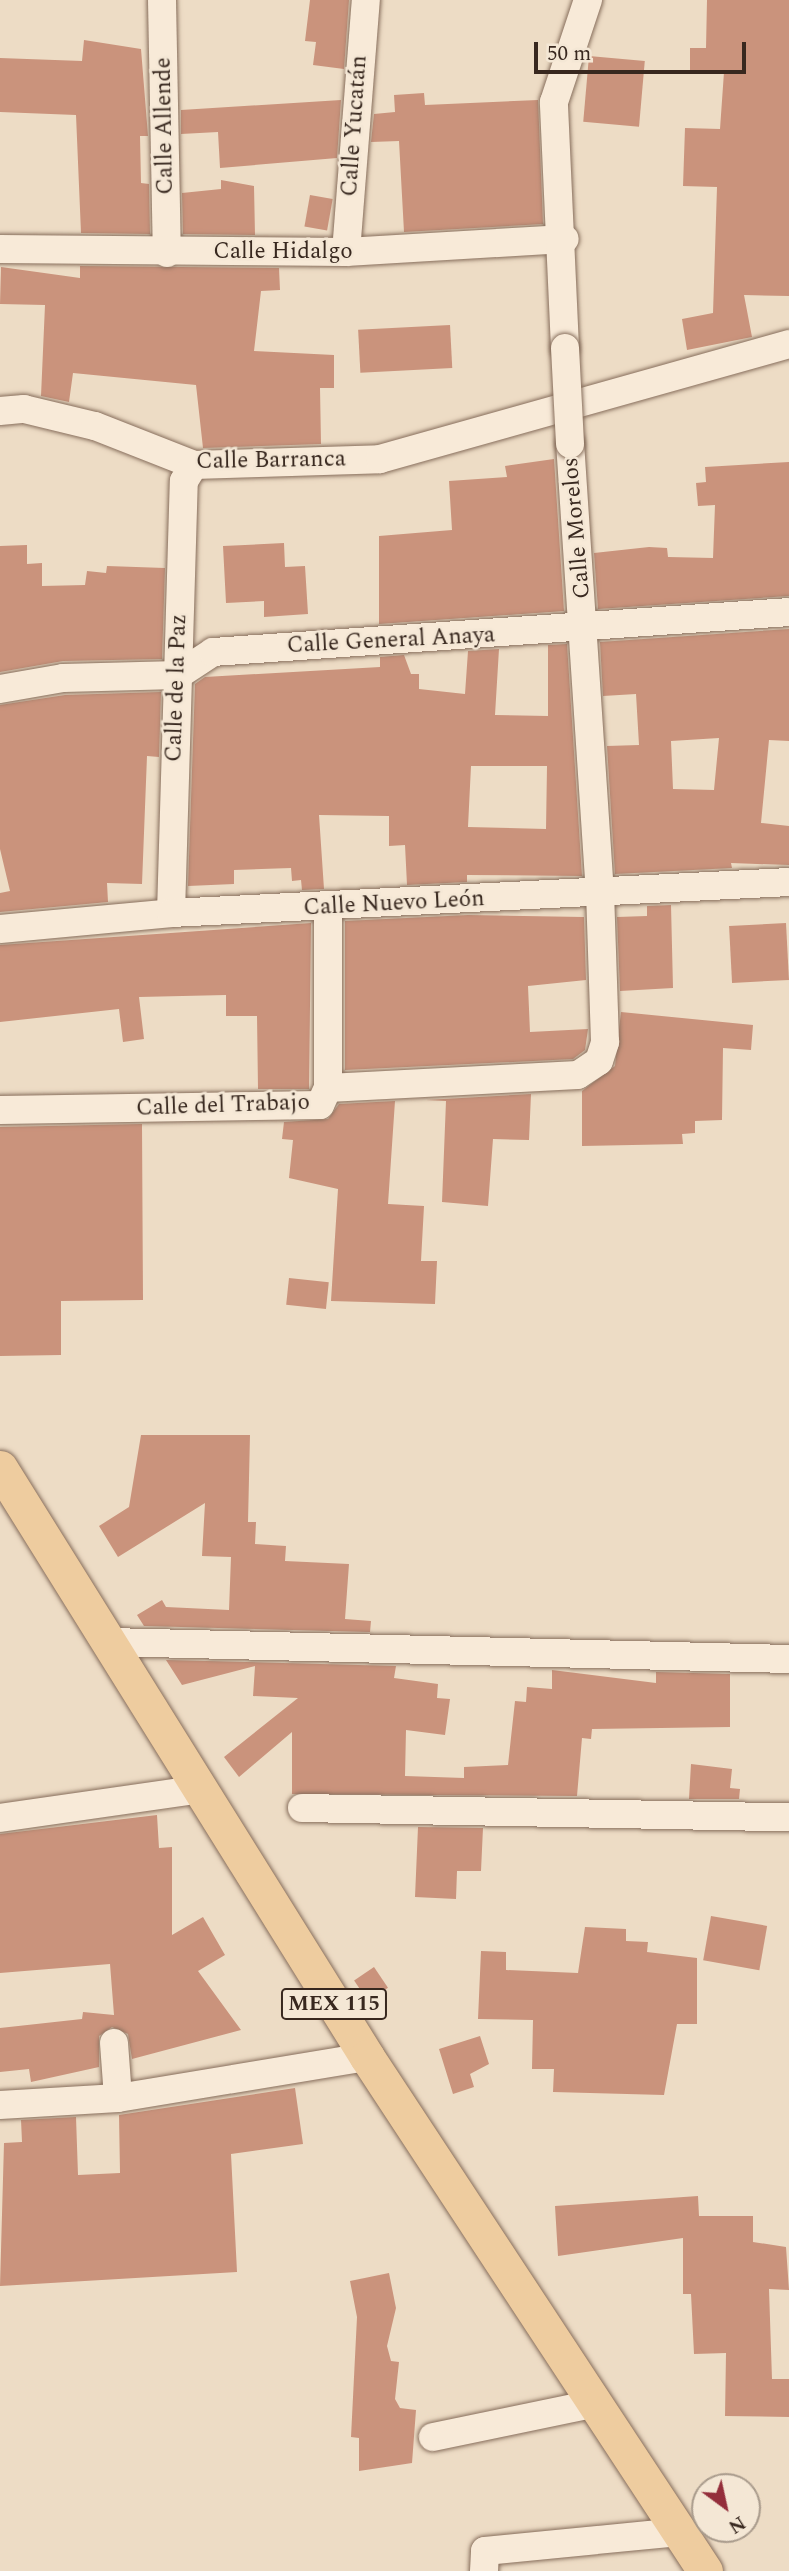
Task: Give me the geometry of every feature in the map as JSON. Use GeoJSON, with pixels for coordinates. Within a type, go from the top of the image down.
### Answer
{"type":"FeatureCollection","features":[{"type":"Feature","properties":{"kind":"main road","name":"MEX 115"},"geometry":{"type":"LineString","coordinates":[[0,1468],[367,2057],[705,2571]]}},
{"type":"Feature","properties":{"kind":"street","name":"Calle Allende"},"geometry":{"type":"LineString","coordinates":[[162,0],[167,253]]}},
{"type":"Feature","properties":{"kind":"street","name":"Calle Yucatán"},"geometry":{"type":"LineString","coordinates":[[346,252],[366,0]]}},
{"type":"Feature","properties":{"kind":"street","name":"Calle Morelos"},"geometry":{"type":"LineString","coordinates":[[588,0],[554,102],[565,239],[565,348],[570,444],[585,630],[600,894],[605,1042],[599,1061]]}},
{"type":"Feature","properties":{"kind":"street","name":"Calle Hidalgo"},"geometry":{"type":"LineString","coordinates":[[0,249],[167,253],[346,252],[565,239]]}},
{"type":"Feature","properties":{"kind":"street","name":"Calle Barranca"},"geometry":{"type":"LineString","coordinates":[[0,411],[24,409],[94,426],[194,465],[380,459],[480,435],[544,410],[789,344]]}},
{"type":"Feature","properties":{"kind":"street","name":"Calle de la Paz"},"geometry":{"type":"LineString","coordinates":[[170,913],[184,481],[194,465]]}},
{"type":"Feature","properties":{"kind":"street","name":"Calle General Anaya"},"geometry":{"type":"LineString","coordinates":[[178,675],[213,652],[585,630],[789,612]]}},
{"type":"Feature","properties":{"kind":"street"},"geometry":{"type":"LineString","coordinates":[[0,689],[63,678],[178,675]]}},
{"type":"Feature","properties":{"kind":"street","name":"Calle Nuevo León"},"geometry":{"type":"LineString","coordinates":[[0,929],[170,913],[600,894],[789,882]]}},
{"type":"Feature","properties":{"kind":"street"},"geometry":{"type":"LineString","coordinates":[[328,907],[328,1088]]}},
{"type":"Feature","properties":{"kind":"street","name":"Calle del Trabajo"},"geometry":{"type":"LineString","coordinates":[[0,1110],[287,1109],[320,1105],[328,1088],[578,1075],[599,1061]]}},
{"type":"Feature","properties":{"kind":"street"},"geometry":{"type":"LineString","coordinates":[[109,1642],[789,1660]]}},
{"type":"Feature","properties":{"kind":"street"},"geometry":{"type":"LineString","coordinates":[[0,1818],[201,1789]]}},
{"type":"Feature","properties":{"kind":"street"},"geometry":{"type":"LineString","coordinates":[[302,1808],[789,1817]]}},
{"type":"Feature","properties":{"kind":"street"},"geometry":{"type":"LineString","coordinates":[[114,2043],[118,2098]]}},
{"type":"Feature","properties":{"kind":"street"},"geometry":{"type":"LineString","coordinates":[[0,2105],[118,2098],[367,2057]]}},
{"type":"Feature","properties":{"kind":"street"},"geometry":{"type":"LineString","coordinates":[[433,2437],[593,2404]]}},
{"type":"Feature","properties":{"kind":"street"},"geometry":{"type":"LineString","coordinates":[[484,2571],[485,2551],[679,2532]]}},
{"type":"Feature","properties":{"kind":"building"},"geometry":{"type":"Polygon","coordinates":[[[310,0],[349,0],[344,69],[313,65],[316,42],[305,41],[310,0]]]}},
{"type":"Feature","properties":{"kind":"building"},"geometry":{"type":"Polygon","coordinates":[[[707,0],[789,0],[789,296],[744,295],[752,337],[687,350],[682,319],[713,313],[717,187],[683,186],[685,128],[720,129],[724,72],[690,72],[690,48],[706,48],[707,0]]]}},
{"type":"Feature","properties":{"kind":"building"},"geometry":{"type":"Polygon","coordinates":[[[84,40],[141,49],[148,136],[140,136],[141,183],[149,184],[150,234],[81,233],[76,115],[0,112],[0,58],[82,61],[84,40]]]}},
{"type":"Feature","properties":{"kind":"building"},"geometry":{"type":"Polygon","coordinates":[[[589,56],[645,61],[639,127],[583,122],[589,56]]]}},
{"type":"Feature","properties":{"kind":"building"},"geometry":{"type":"Polygon","coordinates":[[[424,93],[425,105],[538,100],[543,224],[404,232],[399,141],[371,142],[374,114],[395,112],[394,95],[424,93]]]}},
{"type":"Feature","properties":{"kind":"building"},"geometry":{"type":"Polygon","coordinates":[[[341,100],[337,158],[220,168],[218,132],[181,134],[181,110],[341,100]]]}},
{"type":"Feature","properties":{"kind":"building"},"geometry":{"type":"Polygon","coordinates":[[[221,180],[254,186],[255,235],[183,234],[182,193],[221,189],[221,180]]]}},
{"type":"Feature","properties":{"kind":"building"},"geometry":{"type":"Polygon","coordinates":[[[310,195],[333,199],[327,231],[304,227],[310,195]]]}},
{"type":"Feature","properties":{"kind":"building"},"geometry":{"type":"Polygon","coordinates":[[[80,266],[279,268],[280,290],[261,291],[254,351],[334,355],[334,388],[320,388],[321,444],[203,448],[196,385],[73,373],[69,402],[41,396],[45,305],[0,304],[1,267],[80,278],[80,266]]]}},
{"type":"Feature","properties":{"kind":"building"},"geometry":{"type":"Polygon","coordinates":[[[450,325],[452,368],[360,373],[358,330],[450,325]]]}},
{"type":"Feature","properties":{"kind":"building"},"geometry":{"type":"Polygon","coordinates":[[[554,459],[564,611],[379,624],[379,536],[452,530],[449,481],[507,477],[505,466],[554,459]]]}},
{"type":"Feature","properties":{"kind":"building"},"geometry":{"type":"Polygon","coordinates":[[[789,462],[789,596],[598,609],[594,553],[649,547],[667,548],[668,557],[713,558],[715,505],[698,506],[696,483],[706,482],[705,467],[789,462]]]}},
{"type":"Feature","properties":{"kind":"building"},"geometry":{"type":"Polygon","coordinates":[[[284,543],[285,567],[305,566],[308,614],[264,617],[264,601],[226,603],[223,546],[284,543]]]}},
{"type":"Feature","properties":{"kind":"building"},"geometry":{"type":"Polygon","coordinates":[[[27,545],[27,564],[42,563],[42,586],[85,585],[87,571],[106,573],[107,566],[165,568],[162,659],[63,661],[0,672],[0,546],[27,545]]]}},
{"type":"Feature","properties":{"kind":"building"},"geometry":{"type":"Polygon","coordinates":[[[789,629],[789,741],[769,740],[761,823],[789,826],[789,865],[731,863],[732,868],[615,874],[607,746],[639,745],[636,694],[603,696],[600,642],[789,629]],[[719,738],[671,741],[673,789],[714,790],[719,738]]]}},
{"type":"Feature","properties":{"kind":"building"},"geometry":{"type":"Polygon","coordinates":[[[567,644],[582,876],[467,875],[467,882],[407,885],[405,845],[389,846],[389,816],[319,815],[324,889],[302,890],[301,880],[292,881],[291,868],[234,870],[234,884],[188,886],[195,684],[205,677],[380,667],[380,657],[404,655],[411,674],[419,674],[419,689],[465,694],[468,651],[499,649],[495,715],[548,716],[548,645],[567,644]],[[471,766],[468,827],[546,829],[547,766],[471,766]]]}},
{"type":"Feature","properties":{"kind":"building"},"geometry":{"type":"Polygon","coordinates":[[[161,692],[159,757],[147,756],[142,884],[107,883],[108,902],[0,912],[0,893],[10,891],[0,849],[0,705],[65,695],[161,692]]]}},
{"type":"Feature","properties":{"kind":"building"},"geometry":{"type":"Polygon","coordinates":[[[671,905],[673,988],[620,991],[617,917],[647,916],[647,906],[671,905]]]}},
{"type":"Feature","properties":{"kind":"building"},"geometry":{"type":"Polygon","coordinates":[[[468,915],[584,917],[586,980],[528,986],[530,1032],[588,1029],[585,1050],[573,1059],[345,1070],[345,921],[468,915]]]}},
{"type":"Feature","properties":{"kind":"building"},"geometry":{"type":"Polygon","coordinates":[[[311,923],[309,1089],[258,1089],[257,1016],[226,1016],[226,995],[139,997],[144,1039],[123,1042],[119,1009],[0,1022],[0,945],[311,923]]]}},
{"type":"Feature","properties":{"kind":"building"},"geometry":{"type":"Polygon","coordinates":[[[786,923],[789,980],[732,983],[729,926],[786,923]]]}},
{"type":"Feature","properties":{"kind":"building"},"geometry":{"type":"Polygon","coordinates":[[[621,1012],[753,1025],[751,1050],[723,1048],[722,1120],[695,1121],[695,1133],[682,1134],[683,1144],[582,1146],[582,1091],[615,1066],[621,1012]]]}},
{"type":"Feature","properties":{"kind":"building"},"geometry":{"type":"Polygon","coordinates":[[[531,1094],[529,1140],[493,1139],[488,1206],[442,1202],[446,1101],[426,1100],[531,1094]]]}},
{"type":"Feature","properties":{"kind":"building"},"geometry":{"type":"Polygon","coordinates":[[[395,1101],[388,1204],[424,1206],[421,1261],[437,1261],[435,1304],[331,1301],[338,1189],[289,1178],[293,1140],[282,1139],[284,1122],[328,1119],[339,1104],[395,1101]]]}},
{"type":"Feature","properties":{"kind":"building"},"geometry":{"type":"Polygon","coordinates":[[[142,1124],[143,1300],[61,1301],[61,1355],[0,1356],[0,1127],[142,1124]]]}},
{"type":"Feature","properties":{"kind":"building"},"geometry":{"type":"Polygon","coordinates":[[[289,1278],[329,1282],[326,1309],[286,1305],[289,1278]]]}},
{"type":"Feature","properties":{"kind":"building"},"geometry":{"type":"Polygon","coordinates":[[[141,1435],[250,1435],[248,1522],[256,1522],[255,1544],[286,1546],[285,1561],[349,1564],[345,1619],[371,1621],[370,1632],[144,1626],[137,1615],[162,1600],[166,1607],[229,1610],[231,1557],[202,1556],[205,1503],[118,1557],[99,1526],[129,1507],[141,1435]]]}},
{"type":"Feature","properties":{"kind":"building"},"geometry":{"type":"Polygon","coordinates":[[[166,1660],[396,1666],[394,1678],[438,1684],[437,1698],[450,1699],[445,1735],[406,1730],[405,1776],[464,1778],[464,1767],[508,1765],[515,1701],[526,1702],[527,1687],[552,1689],[552,1670],[656,1683],[656,1672],[730,1674],[730,1727],[592,1729],[591,1739],[582,1738],[577,1796],[292,1794],[292,1732],[239,1777],[224,1757],[298,1698],[253,1696],[255,1666],[182,1685],[166,1660]]]}},
{"type":"Feature","properties":{"kind":"building"},"geometry":{"type":"Polygon","coordinates":[[[691,1764],[732,1769],[730,1788],[740,1789],[739,1799],[689,1799],[691,1764]]]}},
{"type":"Feature","properties":{"kind":"building"},"geometry":{"type":"Polygon","coordinates":[[[157,1815],[159,1848],[172,1847],[172,1935],[203,1917],[225,1955],[198,1971],[241,2030],[132,2059],[128,2034],[112,2027],[99,2036],[99,2067],[31,2082],[29,2069],[0,2072],[0,2028],[82,2019],[83,2012],[114,2015],[110,1964],[0,1973],[0,1834],[157,1815]]]}},
{"type":"Feature","properties":{"kind":"building"},"geometry":{"type":"Polygon","coordinates":[[[418,1827],[483,1828],[481,1871],[457,1871],[456,1899],[415,1897],[418,1827]]]}},
{"type":"Feature","properties":{"kind":"building"},"geometry":{"type":"Polygon","coordinates":[[[711,1916],[767,1926],[759,1970],[703,1960],[711,1916]]]}},
{"type":"Feature","properties":{"kind":"building"},"geometry":{"type":"Polygon","coordinates":[[[585,1927],[626,1929],[626,1941],[648,1942],[647,1952],[697,1958],[697,2024],[677,2024],[664,2095],[553,2092],[554,2069],[532,2069],[533,2020],[478,2019],[481,1951],[506,1952],[506,1970],[578,1973],[585,1927]]]}},
{"type":"Feature","properties":{"kind":"building"},"geometry":{"type":"Polygon","coordinates":[[[374,1967],[388,1988],[368,2001],[354,1980],[374,1967]]]}},
{"type":"Feature","properties":{"kind":"building"},"geometry":{"type":"Polygon","coordinates":[[[480,2036],[489,2064],[470,2074],[474,2087],[453,2094],[439,2049],[480,2036]]]}},
{"type":"Feature","properties":{"kind":"building"},"geometry":{"type":"Polygon","coordinates":[[[295,2088],[303,2144],[231,2154],[237,2272],[0,2286],[4,2143],[22,2142],[21,2120],[76,2117],[78,2175],[120,2173],[119,2115],[295,2088]]]}},
{"type":"Feature","properties":{"kind":"building"},"geometry":{"type":"Polygon","coordinates":[[[698,2196],[699,2216],[753,2216],[753,2242],[786,2247],[789,2290],[769,2289],[772,2379],[789,2379],[789,2417],[725,2416],[726,2353],[694,2354],[691,2294],[683,2294],[683,2238],[558,2256],[555,2206],[698,2196]]]}},
{"type":"Feature","properties":{"kind":"building"},"geometry":{"type":"Polygon","coordinates":[[[389,2273],[396,2308],[387,2346],[391,2361],[399,2362],[395,2399],[400,2408],[416,2410],[412,2463],[359,2471],[359,2438],[351,2437],[357,2317],[350,2281],[389,2273]]]}}]}
